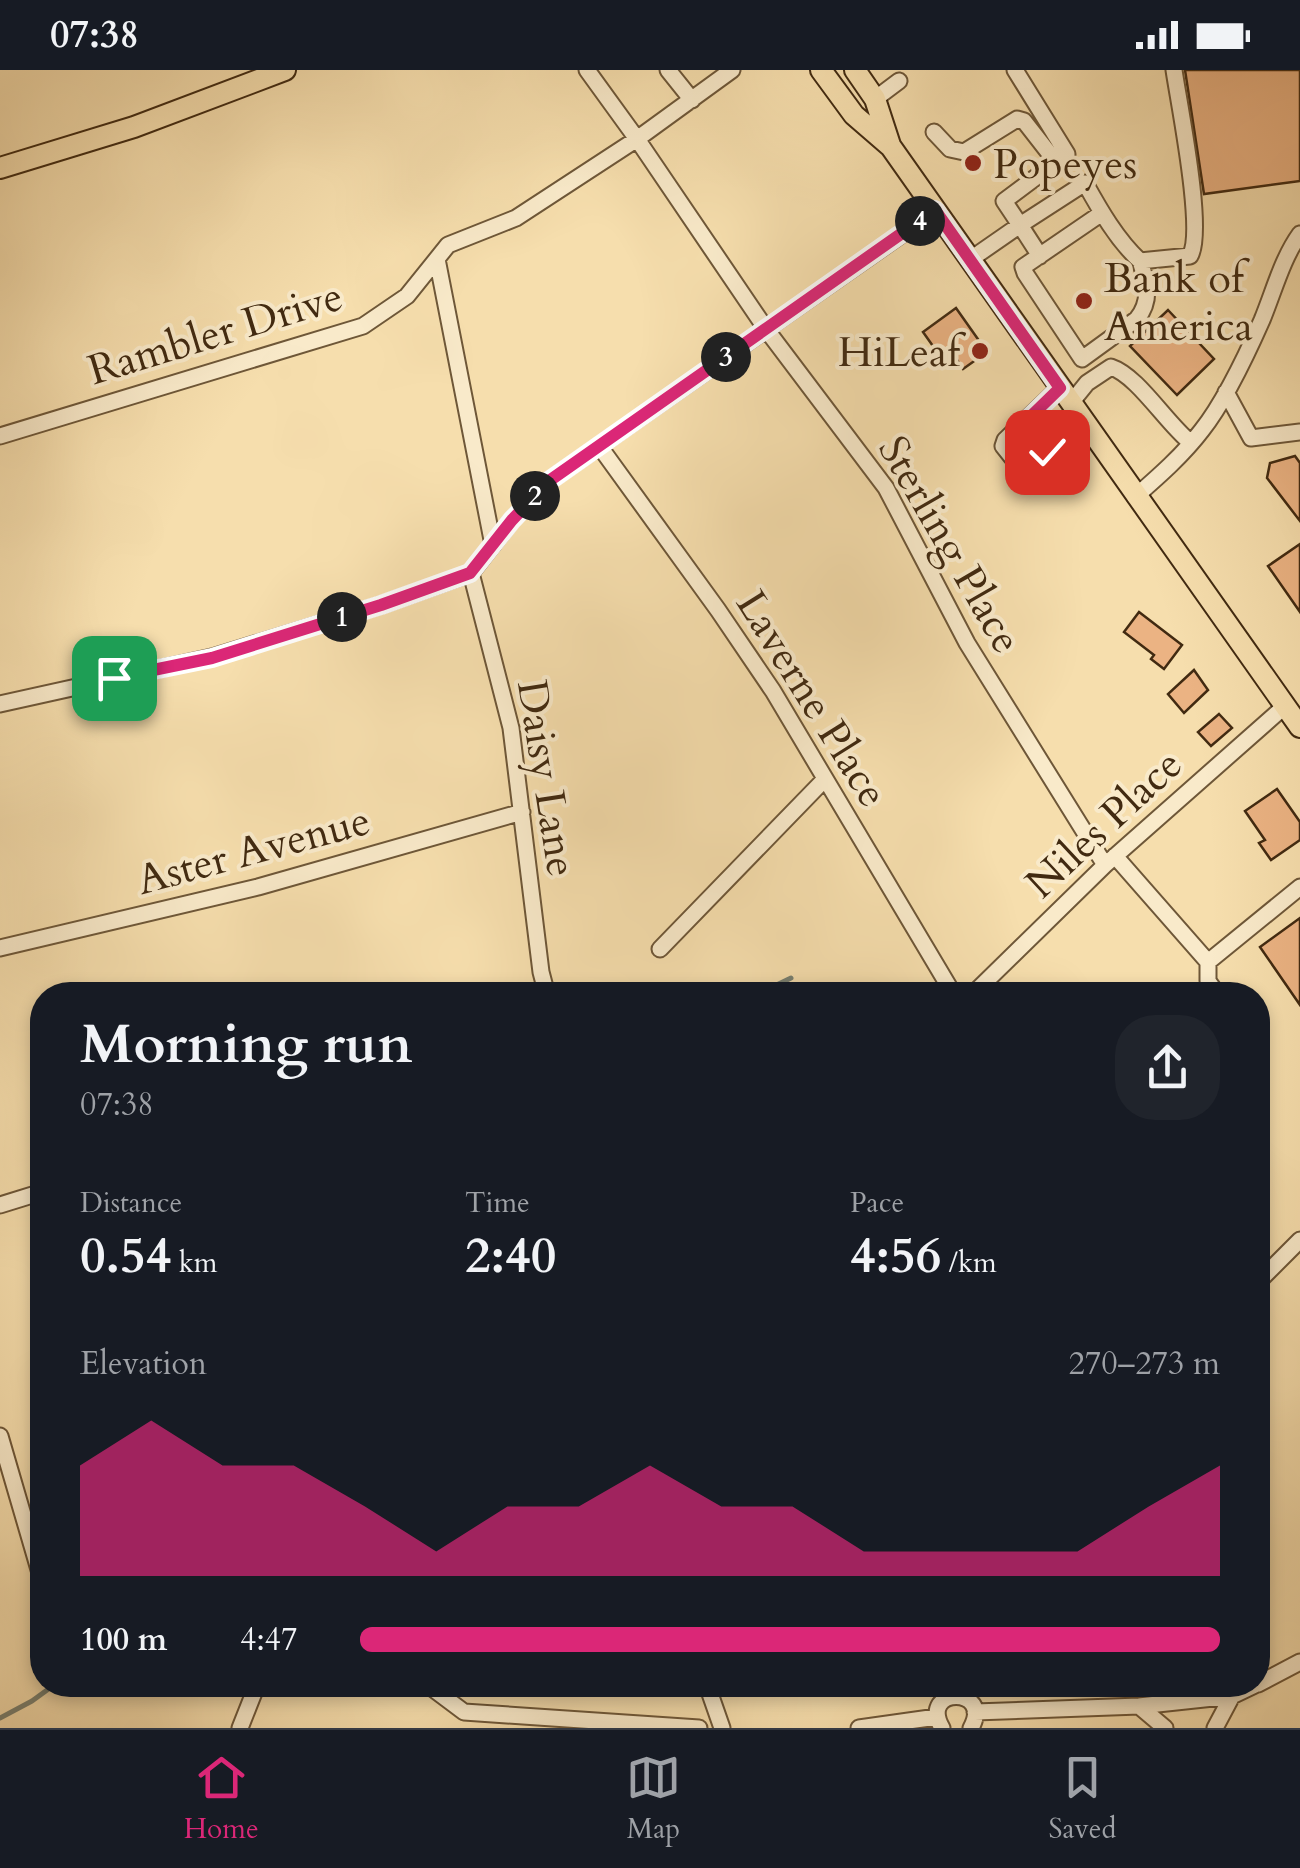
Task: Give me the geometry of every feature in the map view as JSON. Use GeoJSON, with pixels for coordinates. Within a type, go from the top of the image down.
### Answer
{"type":"FeatureCollection","features":[{"type":"Feature","properties":{"kind":"main road"},"geometry":{"type":"LineString","coordinates":[[0,168],[134,127],[282,70]]}},
{"type":"Feature","properties":{"kind":"main road"},"geometry":{"type":"LineString","coordinates":[[821,70],[854,116],[891,147],[1300,727]]}},
{"type":"Feature","properties":{"kind":"main road"},"geometry":{"type":"LineString","coordinates":[[855,70],[875,99],[891,147]]}},
{"type":"Feature","properties":{"kind":"street","name":"Sterling Place"},"geometry":{"type":"LineString","coordinates":[[586,70],[766,328],[886,488],[967,643],[1110,860],[1208,962]]}},
{"type":"Feature","properties":{"kind":"street"},"geometry":{"type":"LineString","coordinates":[[668,70],[692,100]]}},
{"type":"Feature","properties":{"kind":"street","name":"Rambler Drive"},"geometry":{"type":"LineString","coordinates":[[0,436],[363,326],[408,296],[448,245],[516,218],[637,139],[732,70]]}},
{"type":"Feature","properties":{"kind":"street"},"geometry":{"type":"LineString","coordinates":[[1015,70],[1062,158]]}},
{"type":"Feature","properties":{"kind":"street"},"geometry":{"type":"LineString","coordinates":[[1140,261],[1190,256],[1194,249],[1194,206],[1174,70]]}},
{"type":"Feature","properties":{"kind":"street"},"geometry":{"type":"LineString","coordinates":[[875,99],[900,81]]}},
{"type":"Feature","properties":{"kind":"street"},"geometry":{"type":"LineString","coordinates":[[934,132],[950,149],[964,152],[1017,119],[1024,121],[1085,183],[1102,213],[1140,261],[1148,292],[1144,311],[1082,359],[1023,267],[1102,213]]}},
{"type":"Feature","properties":{"kind":"street"},"geometry":{"type":"LineString","coordinates":[[1040,256],[1004,201],[1062,158]]}},
{"type":"Feature","properties":{"kind":"street"},"geometry":{"type":"LineString","coordinates":[[971,259],[1085,183]]}},
{"type":"Feature","properties":{"kind":"street"},"geometry":{"type":"LineString","coordinates":[[0,704],[212,658],[470,573],[549,481],[935,210]]}},
{"type":"Feature","properties":{"kind":"street"},"geometry":{"type":"LineString","coordinates":[[1136,497],[1230,399],[1244,356],[1300,234]]}},
{"type":"Feature","properties":{"kind":"street"},"geometry":{"type":"LineString","coordinates":[[436,259],[493,544]]}},
{"type":"Feature","properties":{"kind":"street"},"geometry":{"type":"LineString","coordinates":[[1023,424],[1110,367],[1132,381],[1175,431],[1185,449]]}},
{"type":"Feature","properties":{"kind":"street"},"geometry":{"type":"LineString","coordinates":[[1230,399],[1251,438],[1300,432]]}},
{"type":"Feature","properties":{"kind":"street","name":"Laverne Place"},"geometry":{"type":"LineString","coordinates":[[600,447],[774,691],[946,982]]}},
{"type":"Feature","properties":{"kind":"street","name":"Daisy Lane"},"geometry":{"type":"LineString","coordinates":[[470,573],[510,728],[544,982]]}},
{"type":"Feature","properties":{"kind":"street","name":"Niles Place"},"geometry":{"type":"LineString","coordinates":[[985,982],[1110,860],[1285,706]]}},
{"type":"Feature","properties":{"kind":"street"},"geometry":{"type":"LineString","coordinates":[[660,949],[824,780]]}},
{"type":"Feature","properties":{"kind":"street","name":"Aster Avenue"},"geometry":{"type":"LineString","coordinates":[[0,948],[258,887],[522,812]]}},
{"type":"Feature","properties":{"kind":"street"},"geometry":{"type":"LineString","coordinates":[[1209,982],[1208,962],[1300,888]]}},
{"type":"Feature","properties":{"kind":"street"},"geometry":{"type":"LineString","coordinates":[[0,1205],[30,1196]]}},
{"type":"Feature","properties":{"kind":"street"},"geometry":{"type":"LineString","coordinates":[[1270,1270],[1300,1240]]}},
{"type":"Feature","properties":{"kind":"street"},"geometry":{"type":"LineString","coordinates":[[0,1436],[30,1539]]}},
{"type":"Feature","properties":{"kind":"street"},"geometry":{"type":"LineString","coordinates":[[1270,1677],[1300,1662]]}},
{"type":"Feature","properties":{"kind":"street"},"geometry":{"type":"LineString","coordinates":[[240,1728],[252,1697]]}},
{"type":"Feature","properties":{"kind":"street"},"geometry":{"type":"LineString","coordinates":[[441,1697],[466,1720],[699,1728]]}},
{"type":"Feature","properties":{"kind":"street"},"geometry":{"type":"LineString","coordinates":[[712,1697],[722,1728]]}},
{"type":"Feature","properties":{"kind":"street"},"geometry":{"type":"LineString","coordinates":[[859,1728],[939,1723],[938,1708],[943,1697]]}},
{"type":"Feature","properties":{"kind":"street"},"geometry":{"type":"LineString","coordinates":[[964,1697],[973,1706],[973,1720],[1223,1697]]}},
{"type":"Feature","properties":{"kind":"street"},"geometry":{"type":"LineString","coordinates":[[1216,1728],[1232,1697]]}},
{"type":"Feature","properties":{"kind":"street"},"geometry":{"type":"LineString","coordinates":[[1140,1706],[1165,1728]]}},
{"type":"Feature","properties":{"kind":"building"},"geometry":{"type":"Polygon","coordinates":[[[1185,70],[1300,70],[1300,181],[1204,194],[1185,70]]]}},
{"type":"Feature","properties":{"kind":"building"},"geometry":{"type":"Polygon","coordinates":[[[956,308],[987,352],[963,369],[950,349],[940,356],[923,332],[956,308]]]}},
{"type":"Feature","properties":{"kind":"building"},"geometry":{"type":"Polygon","coordinates":[[[1168,310],[1214,359],[1177,395],[1130,346],[1168,310]]]}},
{"type":"Feature","properties":{"kind":"building"},"geometry":{"type":"Polygon","coordinates":[[[1295,456],[1300,463],[1300,521],[1267,478],[1270,463],[1295,456]]]}},
{"type":"Feature","properties":{"kind":"building"},"geometry":{"type":"Polygon","coordinates":[[[1300,544],[1300,612],[1268,566],[1300,544]]]}},
{"type":"Feature","properties":{"kind":"building"},"geometry":{"type":"Polygon","coordinates":[[[1139,612],[1182,645],[1164,669],[1151,659],[1154,655],[1124,632],[1139,612]]]}},
{"type":"Feature","properties":{"kind":"building"},"geometry":{"type":"Polygon","coordinates":[[[1194,670],[1208,690],[1184,713],[1168,694],[1194,670]]]}},
{"type":"Feature","properties":{"kind":"building"},"geometry":{"type":"Polygon","coordinates":[[[1219,714],[1232,728],[1211,746],[1198,732],[1219,714]]]}},
{"type":"Feature","properties":{"kind":"building"},"geometry":{"type":"Polygon","coordinates":[[[1277,789],[1300,822],[1300,840],[1271,860],[1259,843],[1265,840],[1245,811],[1277,789]]]}},
{"type":"Feature","properties":{"kind":"building"},"geometry":{"type":"Polygon","coordinates":[[[1300,918],[1300,1005],[1260,947],[1300,918]]]}},
{"type":"Feature","properties":{"kind":"waterway"},"geometry":{"type":"LineString","coordinates":[[783,982],[791,978]]}},
{"type":"Feature","properties":{"kind":"waterway"},"geometry":{"type":"LineString","coordinates":[[0,1718],[38,1697]]}},
{"type":"Feature","properties":{"kind":"place","name":"Popeyes"},"geometry":{"type":"Point","coordinates":[973,163]}},
{"type":"Feature","properties":{"kind":"place","name":"Bank of America"},"geometry":{"type":"Point","coordinates":[1084,301]}},
{"type":"Feature","properties":{"kind":"place","name":"HiLeaf"},"geometry":{"type":"Point","coordinates":[980,351]}},
{"type":"Feature","properties":{"kind":"route"},"geometry":{"type":"LineString","coordinates":[[114,678],[212,658],[470,573],[549,481],[935,210],[1060,388],[1023,424],[1047,452]]}}]}
